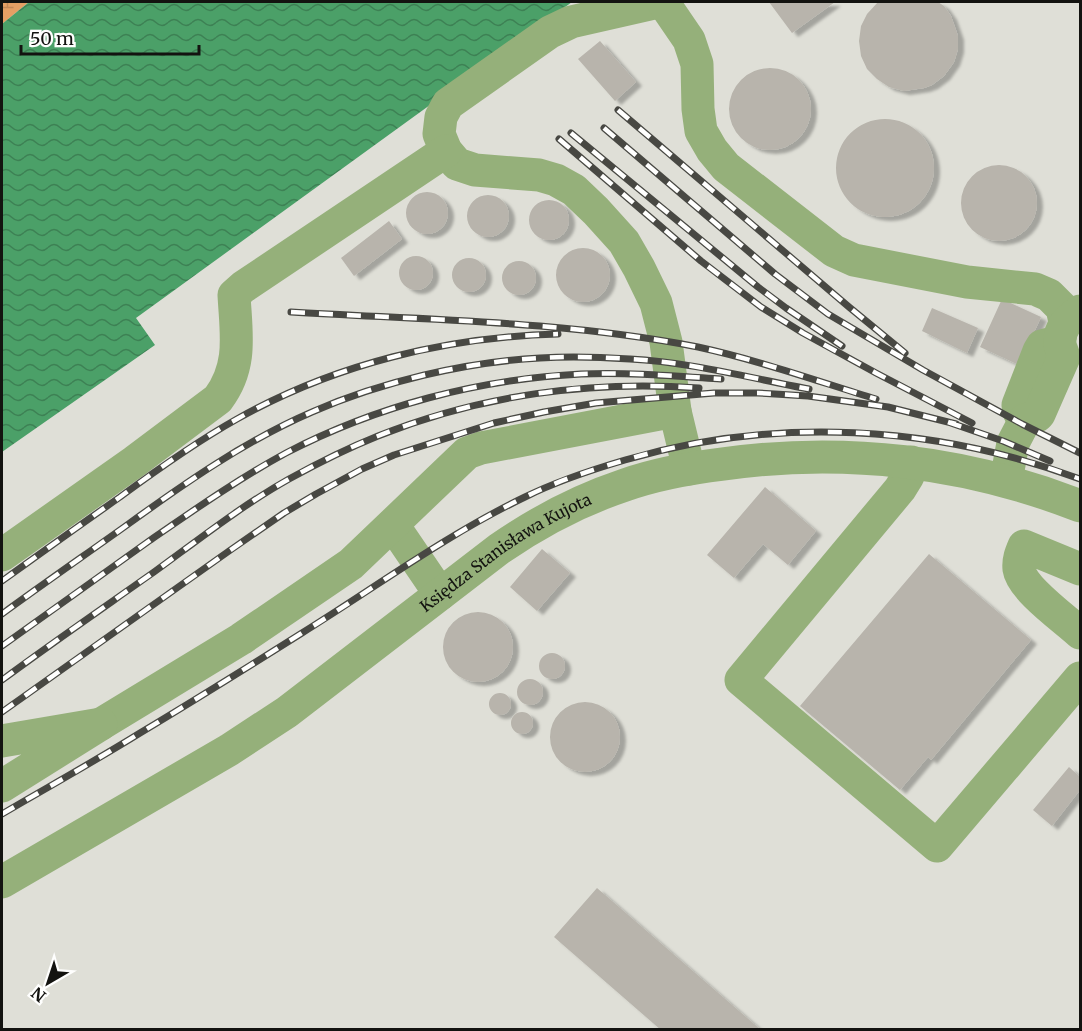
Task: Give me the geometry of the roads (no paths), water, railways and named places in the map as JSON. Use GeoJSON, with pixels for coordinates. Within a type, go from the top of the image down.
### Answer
{"type":"FeatureCollection","features":[{"type":"Feature","properties":{"kind":"street"},"geometry":{"type":"LineString","coordinates":[[690,469],[675,411],[666,342],[656,303],[624,242],[574,190],[556,180],[539,175],[475,170],[457,164],[446,151],[439,134],[441,117],[448,104],[550,32],[571,22],[661,2],[689,40],[697,64],[701,131],[712,150],[726,167],[834,251],[854,260],[967,282],[1035,289],[1049,295],[1062,308],[1069,324],[1060,345],[1064,357],[1039,414],[1025,420],[1013,443],[1006,481]]}},
{"type":"Feature","properties":{"kind":"street"},"geometry":{"type":"LineString","coordinates":[[2,555],[134,462],[218,399],[229,381],[237,352],[234,295],[446,151]]}},
{"type":"Feature","properties":{"kind":"street"},"geometry":{"type":"LineString","coordinates":[[2,786],[260,626],[351,564],[468,453],[481,448],[675,411]]}},
{"type":"Feature","properties":{"kind":"street","name":"Księdza Stanisława Kujota"},"geometry":{"type":"LineString","coordinates":[[5,872],[253,735],[287,712],[515,538],[555,515],[595,496],[626,485],[660,475],[749,460],[861,457],[958,470],[1006,481],[1080,506]]}},
{"type":"Feature","properties":{"kind":"street"},"geometry":{"type":"LineString","coordinates":[[911,462],[908,476],[900,489],[741,680],[937,846],[1080,678]]}},
{"type":"Feature","properties":{"kind":"street"},"geometry":{"type":"LineString","coordinates":[[393,525],[440,594]]}},
{"type":"Feature","properties":{"kind":"street"},"geometry":{"type":"LineString","coordinates":[[1080,569],[1024,546],[1020,559],[1020,572],[1027,585],[1080,633]]}},
{"type":"Feature","properties":{"kind":"street"},"geometry":{"type":"LineString","coordinates":[[2,741],[101,724]]}},
{"type":"Feature","properties":{"kind":"water"},"geometry":{"type":"Polygon","coordinates":[[[29,2],[572,2],[136,318],[155,345],[2,452],[2,24],[29,2]]]}},
{"type":"Feature","properties":{"kind":"railway"},"geometry":{"type":"LineString","coordinates":[[618,110],[905,353]]}},
{"type":"Feature","properties":{"kind":"railway"},"geometry":{"type":"LineString","coordinates":[[604,128],[775,274],[828,314],[923,370],[1080,453]]}},
{"type":"Feature","properties":{"kind":"railway"},"geometry":{"type":"LineString","coordinates":[[571,133],[758,287],[842,346]]}},
{"type":"Feature","properties":{"kind":"railway"},"geometry":{"type":"LineString","coordinates":[[559,139],[701,261],[761,307],[803,333],[972,423]]}},
{"type":"Feature","properties":{"kind":"railway"},"geometry":{"type":"LineString","coordinates":[[291,312],[495,323],[648,338],[743,358],[876,399]]}},
{"type":"Feature","properties":{"kind":"railway"},"geometry":{"type":"LineString","coordinates":[[2,581],[177,456],[237,419],[274,400],[313,383],[392,357],[474,341],[558,334]]}},
{"type":"Feature","properties":{"kind":"railway"},"geometry":{"type":"LineString","coordinates":[[2,614],[171,494],[239,449],[312,412],[394,383],[453,369],[511,360],[585,357],[675,363],[809,389]]}},
{"type":"Feature","properties":{"kind":"railway"},"geometry":{"type":"LineString","coordinates":[[2,646],[233,484],[286,453],[356,422],[429,398],[467,389],[543,377],[616,374],[721,379]]}},
{"type":"Feature","properties":{"kind":"railway"},"geometry":{"type":"LineString","coordinates":[[2,680],[254,500],[311,467],[367,441],[456,410],[536,394],[618,386],[699,388]]}},
{"type":"Feature","properties":{"kind":"railway"},"geometry":{"type":"LineString","coordinates":[[2,712],[229,551],[316,494],[394,455],[494,423],[596,403],[714,393],[758,393],[808,396],[888,407],[956,424]]}},
{"type":"Feature","properties":{"kind":"railway"},"geometry":{"type":"LineString","coordinates":[[948,422],[1003,441],[1050,461]]}},
{"type":"Feature","properties":{"kind":"railway"},"geometry":{"type":"LineString","coordinates":[[2,814],[201,696],[467,528],[537,491],[625,460],[682,446],[739,437],[797,432],[854,433],[912,438],[969,447],[1025,461],[1080,479]]}}]}
